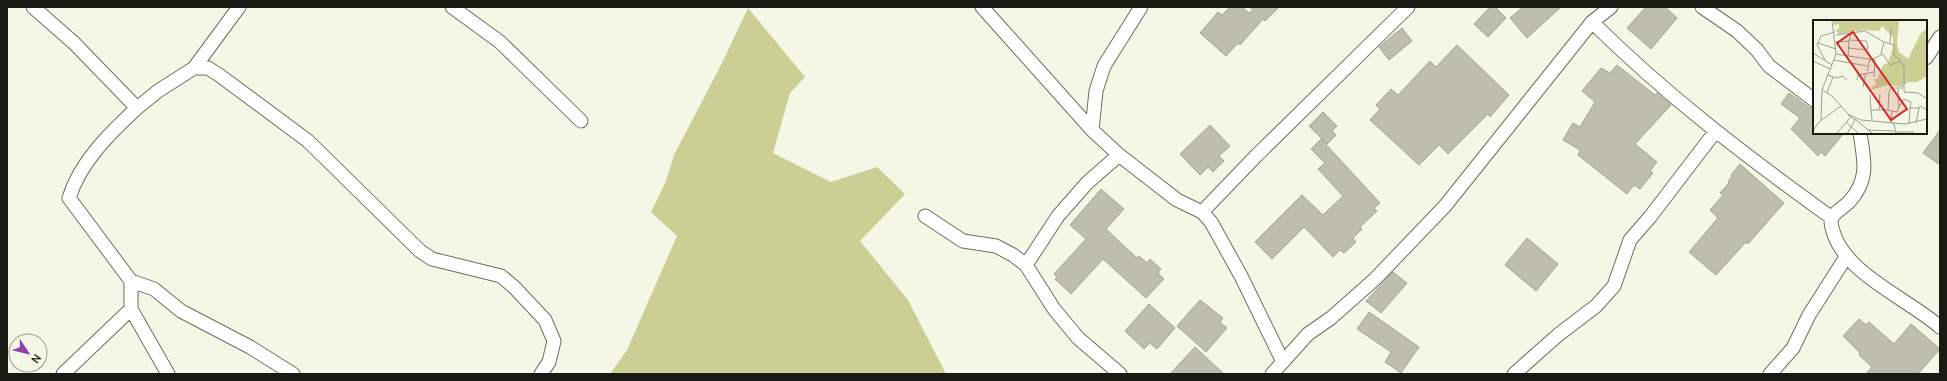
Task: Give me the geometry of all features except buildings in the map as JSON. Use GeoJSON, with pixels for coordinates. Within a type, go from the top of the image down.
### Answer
{"type":"FeatureCollection","features":[{"type":"Feature","properties":{"kind":"street"},"geometry":{"type":"LineString","coordinates":[[33,7],[74,43],[137,108]]}},
{"type":"Feature","properties":{"kind":"street"},"geometry":{"type":"LineString","coordinates":[[239,7],[194,68],[158,91],[137,108],[99,147],[74,181],[69,198],[131,281],[154,289],[181,311],[250,347],[293,374]]}},
{"type":"Feature","properties":{"kind":"street"},"geometry":{"type":"LineString","coordinates":[[452,7],[500,42],[581,121]]}},
{"type":"Feature","properties":{"kind":"street"},"geometry":{"type":"LineString","coordinates":[[982,7],[1092,130],[1119,155],[1177,200],[1202,212],[1212,222],[1241,276],[1283,362]]}},
{"type":"Feature","properties":{"kind":"street"},"geometry":{"type":"LineString","coordinates":[[1092,130],[1096,91],[1104,66],[1141,7]]}},
{"type":"Feature","properties":{"kind":"street"},"geometry":{"type":"LineString","coordinates":[[1202,212],[1257,155],[1408,7]]}},
{"type":"Feature","properties":{"kind":"street"},"geometry":{"type":"LineString","coordinates":[[1272,374],[1308,334],[1331,318],[1375,279],[1435,217],[1592,22],[1611,7]]}},
{"type":"Feature","properties":{"kind":"street"},"geometry":{"type":"LineString","coordinates":[[1702,7],[1719,17],[1757,50],[1769,66],[1813,99]]}},
{"type":"Feature","properties":{"kind":"street"},"geometry":{"type":"LineString","coordinates":[[1592,22],[1627,57],[1715,132],[1832,218]]}},
{"type":"Feature","properties":{"kind":"street"},"geometry":{"type":"LineString","coordinates":[[1927,56],[1940,37]]}},
{"type":"Feature","properties":{"kind":"street"},"geometry":{"type":"LineString","coordinates":[[194,68],[208,68],[219,75],[308,141],[420,251],[432,259],[500,276],[514,287],[545,320],[554,341],[550,362],[540,374]]}},
{"type":"Feature","properties":{"kind":"street"},"geometry":{"type":"LineString","coordinates":[[1514,374],[1558,335],[1596,306],[1614,286],[1630,240],[1650,217],[1715,132]]}},
{"type":"Feature","properties":{"kind":"street"},"geometry":{"type":"LineString","coordinates":[[1859,134],[1864,160],[1862,184],[1848,202],[1832,218],[1831,224],[1835,239],[1846,257],[1892,294],[1940,327]]}},
{"type":"Feature","properties":{"kind":"street"},"geometry":{"type":"LineString","coordinates":[[1026,265],[1058,216],[1087,183],[1119,155]]}},
{"type":"Feature","properties":{"kind":"street"},"geometry":{"type":"LineString","coordinates":[[925,216],[963,241],[996,246],[1013,255],[1026,265],[1054,309],[1078,338],[1120,374]]}},
{"type":"Feature","properties":{"kind":"street"},"geometry":{"type":"LineString","coordinates":[[1770,374],[1784,360],[1793,348],[1809,315],[1846,257]]}},
{"type":"Feature","properties":{"kind":"street"},"geometry":{"type":"LineString","coordinates":[[131,281],[131,310],[168,374]]}},
{"type":"Feature","properties":{"kind":"street"},"geometry":{"type":"LineString","coordinates":[[63,374],[131,310]]}},
{"type":"Feature","properties":{"kind":"green space"},"geometry":{"type":"Polygon","coordinates":[[[748,8],[805,77],[790,93],[773,153],[831,182],[877,167],[905,194],[860,241],[908,300],[946,374],[610,374],[627,350],[677,236],[651,212],[666,181],[674,155],[722,63],[748,8]]]}}]}
